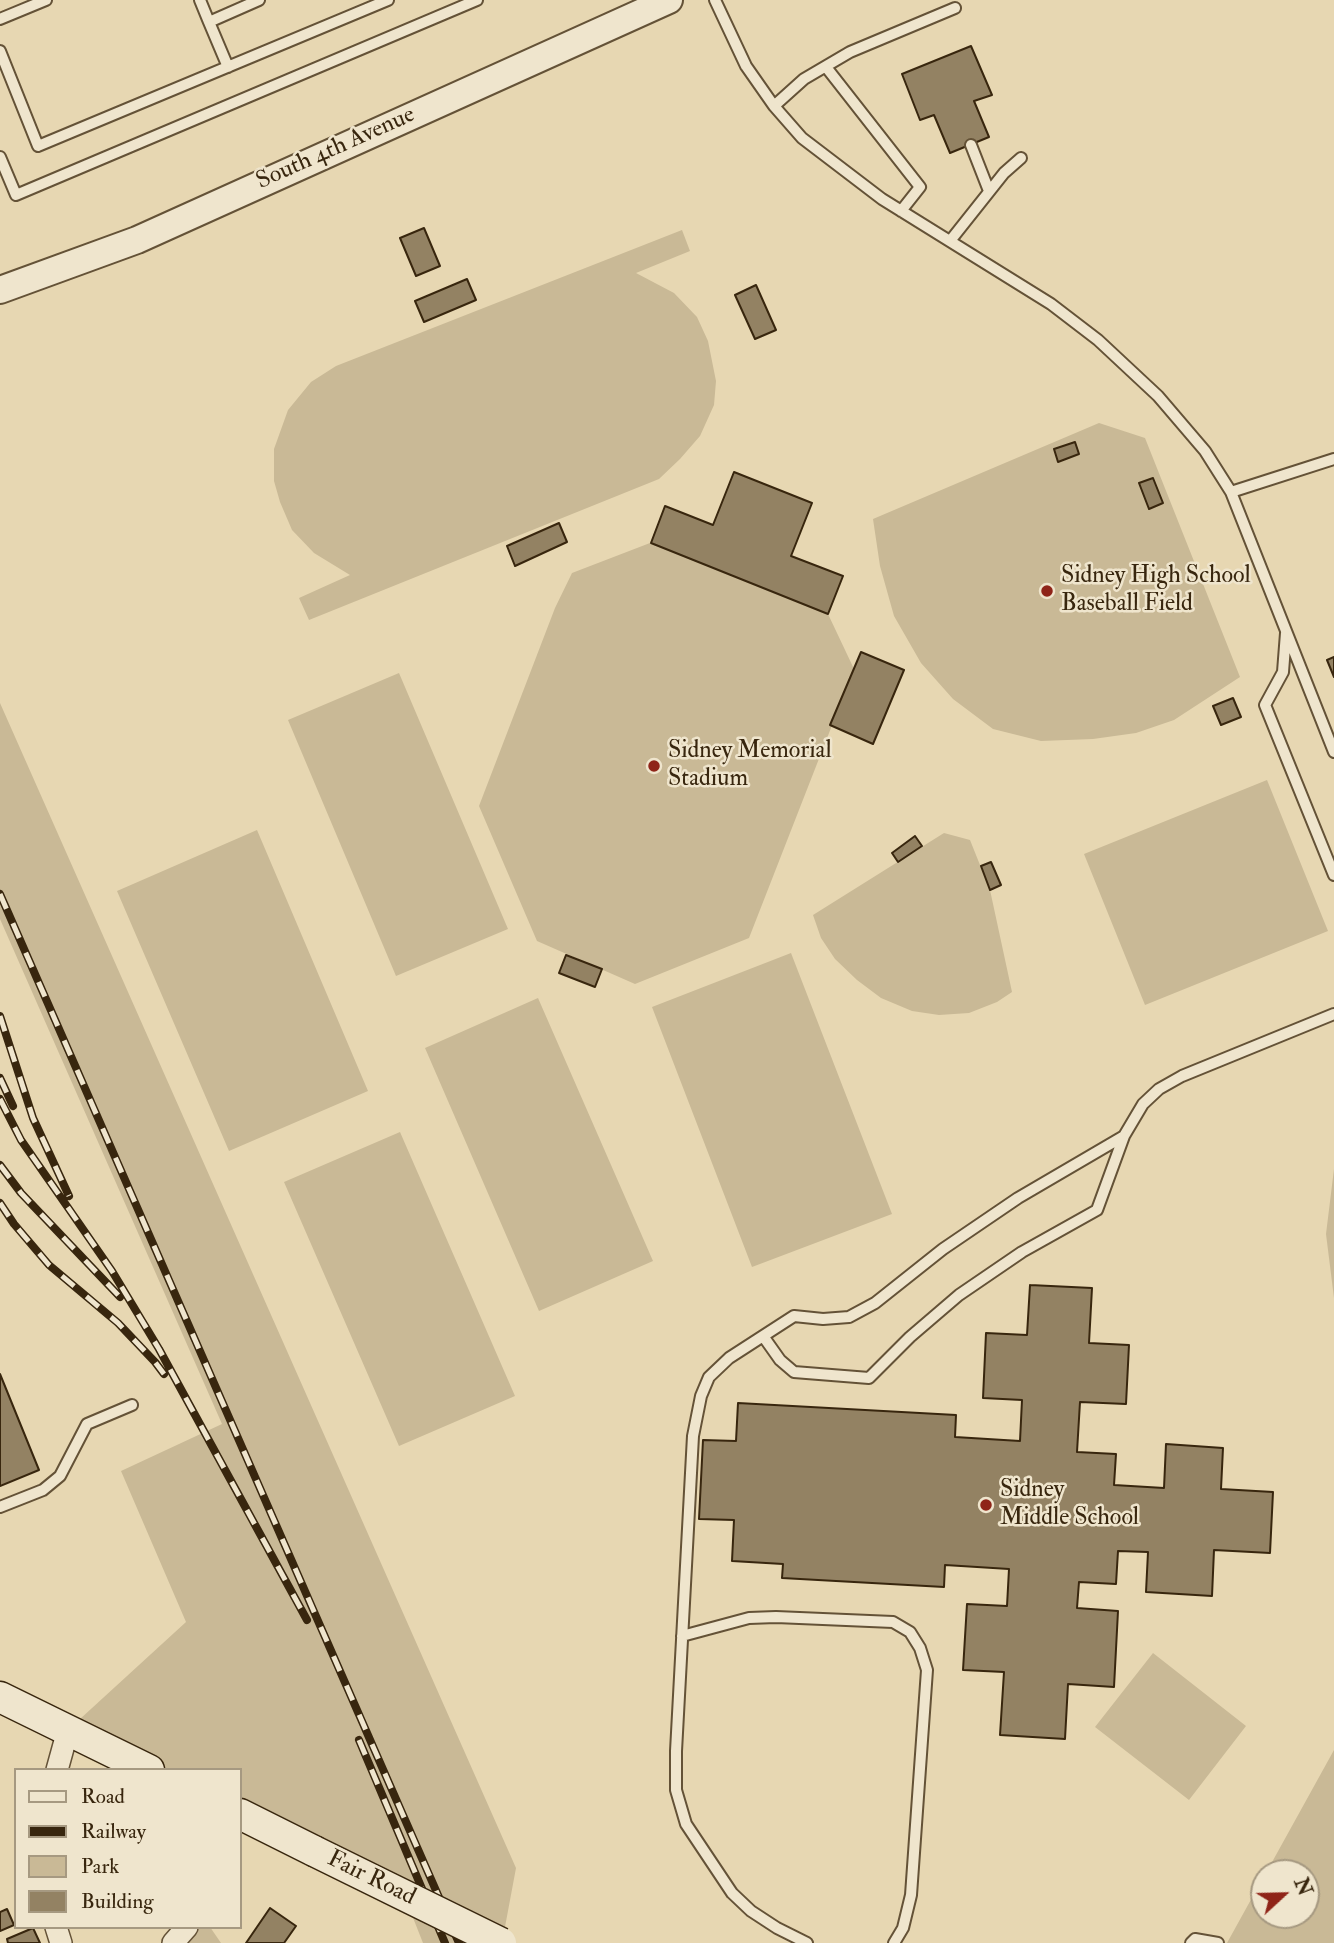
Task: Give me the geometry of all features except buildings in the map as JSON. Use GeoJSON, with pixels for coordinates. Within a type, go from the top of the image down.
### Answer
{"type":"FeatureCollection","features":[{"type":"Feature","properties":{"kind":"main road"},"geometry":{"type":"LineString","coordinates":[[0,1697],[145,1768]]}},
{"type":"Feature","properties":{"kind":"main road","name":"Fair Road"},"geometry":{"type":"LineString","coordinates":[[242,1815],[502,1943]]}},
{"type":"Feature","properties":{"kind":"street","name":"South 4th Avenue"},"geometry":{"type":"LineString","coordinates":[[0,290],[137,240],[668,0]]}},
{"type":"Feature","properties":{"kind":"street"},"geometry":{"type":"LineString","coordinates":[[58,1768],[68,1730]]}},
{"type":"Feature","properties":{"kind":"lane"},"geometry":{"type":"LineString","coordinates":[[0,19],[46,0]]}},
{"type":"Feature","properties":{"kind":"lane"},"geometry":{"type":"LineString","coordinates":[[200,0],[228,67]]}},
{"type":"Feature","properties":{"kind":"lane"},"geometry":{"type":"LineString","coordinates":[[209,22],[259,0]]}},
{"type":"Feature","properties":{"kind":"lane"},"geometry":{"type":"LineString","coordinates":[[0,51],[38,146],[388,0]]}},
{"type":"Feature","properties":{"kind":"lane"},"geometry":{"type":"LineString","coordinates":[[0,157],[16,195],[477,0]]}},
{"type":"Feature","properties":{"kind":"lane"},"geometry":{"type":"LineString","coordinates":[[715,0],[746,66],[774,106],[802,138],[836,166],[901,211],[1051,304],[1125,362],[1205,451],[1231,492],[1334,752]]}},
{"type":"Feature","properties":{"kind":"lane"},"geometry":{"type":"LineString","coordinates":[[774,106],[804,79],[850,52],[955,8]]}},
{"type":"Feature","properties":{"kind":"lane"},"geometry":{"type":"LineString","coordinates":[[826,66],[920,187],[901,211]]}},
{"type":"Feature","properties":{"kind":"lane"},"geometry":{"type":"LineString","coordinates":[[971,145],[989,191]]}},
{"type":"Feature","properties":{"kind":"lane"},"geometry":{"type":"LineString","coordinates":[[950,241],[1004,173],[1021,158]]}},
{"type":"Feature","properties":{"kind":"lane"},"geometry":{"type":"LineString","coordinates":[[1231,492],[1334,459]]}},
{"type":"Feature","properties":{"kind":"lane"},"geometry":{"type":"LineString","coordinates":[[1286,631],[1283,672],[1265,705],[1334,875]]}},
{"type":"Feature","properties":{"kind":"lane"},"geometry":{"type":"LineString","coordinates":[[763,1336],[780,1360],[794,1372],[870,1378],[910,1337],[959,1295],[1021,1252],[1097,1210],[1124,1136],[1143,1104],[1159,1089],[1182,1076],[1334,1014]]}},
{"type":"Feature","properties":{"kind":"lane"},"geometry":{"type":"LineString","coordinates":[[807,1943],[751,1911],[732,1893],[686,1824],[676,1790],[693,1436],[701,1396],[709,1377],[729,1358],[794,1316],[823,1320],[849,1317],[875,1303],[943,1249],[1018,1198],[1124,1136]]}},
{"type":"Feature","properties":{"kind":"lane"},"geometry":{"type":"LineString","coordinates":[[0,1507],[43,1490],[60,1476],[87,1424],[132,1405]]}},
{"type":"Feature","properties":{"kind":"lane"},"geometry":{"type":"LineString","coordinates":[[682,1636],[749,1618],[776,1617],[893,1622],[910,1632],[920,1648],[927,1670],[911,1895],[903,1928],[894,1943]]}},
{"type":"Feature","properties":{"kind":"lane"},"geometry":{"type":"LineString","coordinates":[[1191,1943],[1195,1939],[1218,1943]]}},
{"type":"Feature","properties":{"kind":"green space"},"geometry":{"type":"Polygon","coordinates":[[[682,230],[690,251],[636,273],[674,293],[697,317],[708,341],[716,381],[714,405],[700,436],[680,459],[659,479],[309,620],[299,598],[350,575],[314,553],[292,530],[274,481],[274,449],[288,410],[311,382],[336,366],[682,230]]]}},
{"type":"Feature","properties":{"kind":"green space","name":"Sidney High School Baseball Field"},"geometry":{"type":"Polygon","coordinates":[[[1099,423],[1145,438],[1240,677],[1174,720],[1136,733],[1093,739],[1041,741],[993,729],[953,699],[921,663],[894,616],[880,566],[873,519],[1099,423]]]}},
{"type":"Feature","properties":{"kind":"green space","name":"Sidney Memorial Stadium"},"geometry":{"type":"Polygon","coordinates":[[[734,472],[812,503],[791,555],[843,576],[828,614],[854,669],[749,938],[635,984],[537,941],[479,806],[555,608],[572,573],[650,543],[665,506],[713,525],[734,472]]]}},
{"type":"Feature","properties":{"kind":"green space"},"geometry":{"type":"Polygon","coordinates":[[[399,673],[508,929],[396,976],[288,720],[399,673]]]}},
{"type":"Feature","properties":{"kind":"green space"},"geometry":{"type":"Polygon","coordinates":[[[0,703],[516,1868],[502,1943],[423,1943],[404,1895],[242,1815],[242,1768],[145,1768],[68,1730],[186,1622],[121,1471],[222,1424],[0,919],[0,703]]]}},
{"type":"Feature","properties":{"kind":"green space"},"geometry":{"type":"Polygon","coordinates":[[[1267,780],[1328,931],[1145,1005],[1084,854],[1267,780]]]}},
{"type":"Feature","properties":{"kind":"green space"},"geometry":{"type":"Polygon","coordinates":[[[257,830],[368,1091],[229,1151],[117,891],[257,830]]]}},
{"type":"Feature","properties":{"kind":"green space"},"geometry":{"type":"Polygon","coordinates":[[[944,833],[970,840],[990,890],[1012,992],[997,1002],[969,1013],[939,1015],[912,1011],[881,998],[857,980],[835,959],[821,938],[813,915],[944,833]]]}},
{"type":"Feature","properties":{"kind":"green space"},"geometry":{"type":"Polygon","coordinates":[[[791,953],[892,1214],[752,1267],[652,1007],[791,953]]]}},
{"type":"Feature","properties":{"kind":"green space"},"geometry":{"type":"Polygon","coordinates":[[[538,998],[653,1261],[539,1311],[425,1048],[538,998]]]}},
{"type":"Feature","properties":{"kind":"green space"},"geometry":{"type":"Polygon","coordinates":[[[400,1132],[515,1396],[399,1446],[284,1182],[400,1132]]]}},
{"type":"Feature","properties":{"kind":"green space"},"geometry":{"type":"Polygon","coordinates":[[[1334,1169],[1334,1298],[1326,1234],[1334,1169]]]}},
{"type":"Feature","properties":{"kind":"green space"},"geometry":{"type":"Polygon","coordinates":[[[1153,1653],[1246,1726],[1189,1800],[1095,1727],[1153,1653]]]}},
{"type":"Feature","properties":{"kind":"green space"},"geometry":{"type":"Polygon","coordinates":[[[1334,1750],[1334,1943],[1227,1943],[1250,1901],[1250,1929],[1320,1929],[1320,1859],[1274,1859],[1334,1750]]]}},
{"type":"Feature","properties":{"kind":"green space"},"geometry":{"type":"Polygon","coordinates":[[[185,1929],[211,1929],[221,1943],[173,1943],[185,1929]]]}},
{"type":"Feature","properties":{"kind":"railway"},"geometry":{"type":"LineString","coordinates":[[0,894],[459,1943]]}},
{"type":"Feature","properties":{"kind":"railway"},"geometry":{"type":"LineString","coordinates":[[0,1016],[33,1118],[69,1196]]}},
{"type":"Feature","properties":{"kind":"railway"},"geometry":{"type":"LineString","coordinates":[[0,1078],[13,1106]]}},
{"type":"Feature","properties":{"kind":"railway"},"geometry":{"type":"LineString","coordinates":[[0,1099],[21,1140],[112,1271],[159,1349],[307,1620]]}},
{"type":"Feature","properties":{"kind":"railway"},"geometry":{"type":"LineString","coordinates":[[0,1165],[21,1193],[120,1297]]}},
{"type":"Feature","properties":{"kind":"railway"},"geometry":{"type":"LineString","coordinates":[[0,1203],[49,1265],[118,1323],[164,1374]]}},
{"type":"Feature","properties":{"kind":"railway"},"geometry":{"type":"LineString","coordinates":[[359,1740],[445,1943]]}},
{"type":"Feature","properties":{"kind":"place","name":"Sidney High School Baseball Field"},"geometry":{"type":"Point","coordinates":[1047,591]}},
{"type":"Feature","properties":{"kind":"place","name":"Sidney Memorial Stadium"},"geometry":{"type":"Point","coordinates":[654,766]}},
{"type":"Feature","properties":{"kind":"place","name":"Sidney Middle School"},"geometry":{"type":"Point","coordinates":[986,1505]}}]}
